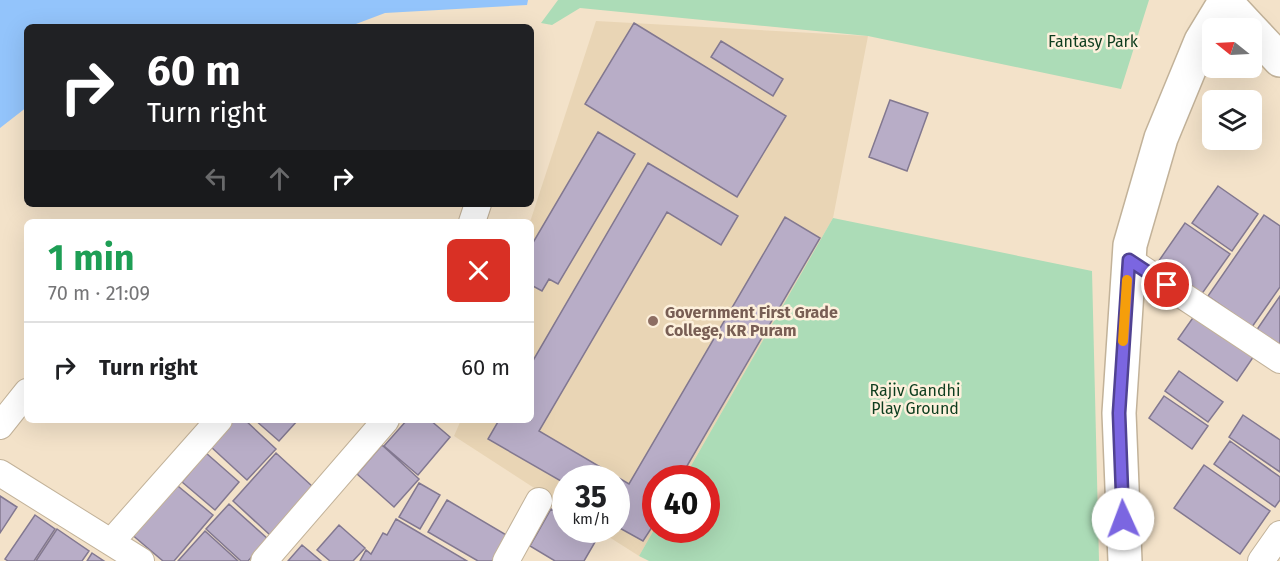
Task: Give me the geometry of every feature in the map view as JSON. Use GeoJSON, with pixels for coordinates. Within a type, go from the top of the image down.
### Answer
{"type":"FeatureCollection","features":[{"type":"Feature","properties":{"kind":"main road"},"geometry":{"type":"LineString","coordinates":[[1125,561],[1119,413],[1130,245],[1161,138],[1201,41],[1225,0],[1241,18]]}},
{"type":"Feature","properties":{"kind":"main road"},"geometry":{"type":"LineString","coordinates":[[1262,41],[1280,60]]}},
{"type":"Feature","properties":{"kind":"street"},"geometry":{"type":"LineString","coordinates":[[1129,260],[1280,360]]}},
{"type":"Feature","properties":{"kind":"street"},"geometry":{"type":"LineString","coordinates":[[0,426],[24,396]]}},
{"type":"Feature","properties":{"kind":"street"},"geometry":{"type":"LineString","coordinates":[[111,542],[216,423]]}},
{"type":"Feature","properties":{"kind":"street"},"geometry":{"type":"LineString","coordinates":[[264,561],[383,423]]}},
{"type":"Feature","properties":{"kind":"street"},"geometry":{"type":"LineString","coordinates":[[0,473],[141,561]]}},
{"type":"Feature","properties":{"kind":"street"},"geometry":{"type":"LineString","coordinates":[[506,561],[539,501]]}},
{"type":"Feature","properties":{"kind":"street"},"geometry":{"type":"LineString","coordinates":[[1261,561],[1280,534]]}},
{"type":"Feature","properties":{"kind":"shaded area","name":"Government First Grade College, KR Puram"},"geometry":{"type":"Polygon","coordinates":[[[596,21],[868,36],[833,218],[691,465],[642,465],[642,543],[646,543],[639,556],[618,543],[630,543],[630,465],[552,465],[552,500],[454,436],[460,423],[534,423],[534,219],[531,219],[596,21]]]}},
{"type":"Feature","properties":{"kind":"green space","name":"Fantasy Park"},"geometry":{"type":"Polygon","coordinates":[[[558,0],[1149,0],[1121,89],[868,36],[580,8],[552,25],[541,23],[558,0]]]}},
{"type":"Feature","properties":{"kind":"green space","name":"Rajiv Gandhi Play Ground"},"geometry":{"type":"Polygon","coordinates":[[[833,218],[1092,271],[1099,561],[649,561],[639,556],[646,543],[720,543],[720,465],[691,465],[833,218]]]}},
{"type":"Feature","properties":{"kind":"water"},"geometry":{"type":"Polygon","coordinates":[[[0,0],[528,0],[527,5],[385,13],[356,24],[24,24],[24,109],[0,128],[0,0]]]}},
{"type":"Feature","properties":{"kind":"building"},"geometry":{"type":"Polygon","coordinates":[[[634,23],[786,116],[737,197],[585,104],[634,23]]]}},
{"type":"Feature","properties":{"kind":"building"},"geometry":{"type":"Polygon","coordinates":[[[721,41],[783,79],[773,96],[711,57],[721,41]]]}},
{"type":"Feature","properties":{"kind":"building"},"geometry":{"type":"Polygon","coordinates":[[[890,100],[928,113],[907,171],[869,157],[890,100]]]}},
{"type":"Feature","properties":{"kind":"building"},"geometry":{"type":"Polygon","coordinates":[[[598,132],[635,154],[558,284],[549,279],[542,291],[534,287],[534,241],[598,132]]]}},
{"type":"Feature","properties":{"kind":"building"},"geometry":{"type":"Polygon","coordinates":[[[648,163],[738,216],[721,245],[667,212],[539,431],[597,465],[552,465],[552,476],[488,439],[497,423],[534,423],[534,359],[648,163]]]}},
{"type":"Feature","properties":{"kind":"building"},"geometry":{"type":"Polygon","coordinates":[[[1218,186],[1258,214],[1232,251],[1192,223],[1218,186]]]}},
{"type":"Feature","properties":{"kind":"building"},"geometry":{"type":"Polygon","coordinates":[[[1264,215],[1280,226],[1280,287],[1252,327],[1208,296],[1264,215]]]}},
{"type":"Feature","properties":{"kind":"building"},"geometry":{"type":"Polygon","coordinates":[[[785,217],[820,238],[688,465],[642,465],[642,540],[630,534],[630,482],[785,217]]]}},
{"type":"Feature","properties":{"kind":"building"},"geometry":{"type":"Polygon","coordinates":[[[1185,223],[1230,254],[1201,295],[1156,265],[1185,223]]]}},
{"type":"Feature","properties":{"kind":"building"},"geometry":{"type":"Polygon","coordinates":[[[1280,296],[1280,347],[1256,331],[1280,296]]]}},
{"type":"Feature","properties":{"kind":"building"},"geometry":{"type":"Polygon","coordinates":[[[1197,312],[1256,353],[1237,381],[1178,339],[1197,312]]]}},
{"type":"Feature","properties":{"kind":"building"},"geometry":{"type":"Polygon","coordinates":[[[1179,371],[1223,402],[1208,422],[1165,391],[1179,371]]]}},
{"type":"Feature","properties":{"kind":"building"},"geometry":{"type":"Polygon","coordinates":[[[1164,396],[1208,426],[1192,449],[1149,418],[1164,396]]]}},
{"type":"Feature","properties":{"kind":"building"},"geometry":{"type":"Polygon","coordinates":[[[1243,415],[1280,440],[1280,472],[1229,437],[1243,415]]]}},
{"type":"Feature","properties":{"kind":"building"},"geometry":{"type":"Polygon","coordinates":[[[230,423],[248,423],[276,449],[247,480],[210,446],[230,423]]]}},
{"type":"Feature","properties":{"kind":"building"},"geometry":{"type":"Polygon","coordinates":[[[258,423],[295,423],[279,441],[258,423]]]}},
{"type":"Feature","properties":{"kind":"building"},"geometry":{"type":"Polygon","coordinates":[[[404,423],[434,423],[450,437],[418,475],[384,446],[404,423]]]}},
{"type":"Feature","properties":{"kind":"building"},"geometry":{"type":"Polygon","coordinates":[[[1230,441],[1280,477],[1280,500],[1275,507],[1214,464],[1230,441]]]}},
{"type":"Feature","properties":{"kind":"building"},"geometry":{"type":"Polygon","coordinates":[[[382,445],[419,479],[394,507],[357,474],[382,445]]]}},
{"type":"Feature","properties":{"kind":"building"},"geometry":{"type":"Polygon","coordinates":[[[206,453],[239,482],[215,510],[182,482],[206,453]]]}},
{"type":"Feature","properties":{"kind":"building"},"geometry":{"type":"Polygon","coordinates":[[[276,453],[313,487],[270,535],[233,501],[276,453]]]}},
{"type":"Feature","properties":{"kind":"building"},"geometry":{"type":"Polygon","coordinates":[[[1204,465],[1270,511],[1240,554],[1174,508],[1204,465]]]}},
{"type":"Feature","properties":{"kind":"building"},"geometry":{"type":"Polygon","coordinates":[[[173,482],[213,515],[174,561],[163,561],[130,533],[173,482]]]}},
{"type":"Feature","properties":{"kind":"building"},"geometry":{"type":"Polygon","coordinates":[[[419,483],[440,495],[420,529],[399,517],[419,483]]]}},
{"type":"Feature","properties":{"kind":"building"},"geometry":{"type":"Polygon","coordinates":[[[0,496],[17,507],[0,533],[0,496]]]}},
{"type":"Feature","properties":{"kind":"building"},"geometry":{"type":"Polygon","coordinates":[[[447,500],[508,536],[494,561],[478,561],[428,532],[447,500]]]}},
{"type":"Feature","properties":{"kind":"building"},"geometry":{"type":"Polygon","coordinates":[[[229,504],[268,539],[248,561],[241,561],[206,529],[229,504]]]}},
{"type":"Feature","properties":{"kind":"building"},"geometry":{"type":"Polygon","coordinates":[[[551,509],[552,543],[594,543],[584,561],[555,561],[530,546],[551,509]]]}},
{"type":"Feature","properties":{"kind":"building"},"geometry":{"type":"Polygon","coordinates":[[[35,515],[55,529],[34,561],[8,561],[5,559],[35,515]]]}},
{"type":"Feature","properties":{"kind":"building"},"geometry":{"type":"Polygon","coordinates":[[[396,519],[467,561],[360,561],[366,550],[371,554],[383,533],[387,535],[396,519]]]}},
{"type":"Feature","properties":{"kind":"building"},"geometry":{"type":"Polygon","coordinates":[[[339,525],[365,548],[353,561],[330,561],[317,550],[339,525]]]}},
{"type":"Feature","properties":{"kind":"building"},"geometry":{"type":"Polygon","coordinates":[[[57,529],[89,551],[82,561],[36,561],[57,529]]]}},
{"type":"Feature","properties":{"kind":"building"},"geometry":{"type":"Polygon","coordinates":[[[205,531],[238,561],[178,561],[205,531]]]}},
{"type":"Feature","properties":{"kind":"building"},"geometry":{"type":"Polygon","coordinates":[[[302,545],[321,561],[288,561],[302,545]]]}},
{"type":"Feature","properties":{"kind":"building"},"geometry":{"type":"Polygon","coordinates":[[[92,553],[104,561],[87,561],[92,553]]]}},
{"type":"Feature","properties":{"kind":"slow traffic"},"geometry":{"type":"LineString","coordinates":[[1123,341],[1127,280]]}},
{"type":"Feature","properties":{"kind":"place","name":"Government First Grade College, KR Puram"},"geometry":{"type":"Point","coordinates":[653,321]}},
{"type":"Feature","properties":{"kind":"route"},"geometry":{"type":"LineString","coordinates":[[1123,519],[1119,413],[1129,260],[1167,285]]}}]}
